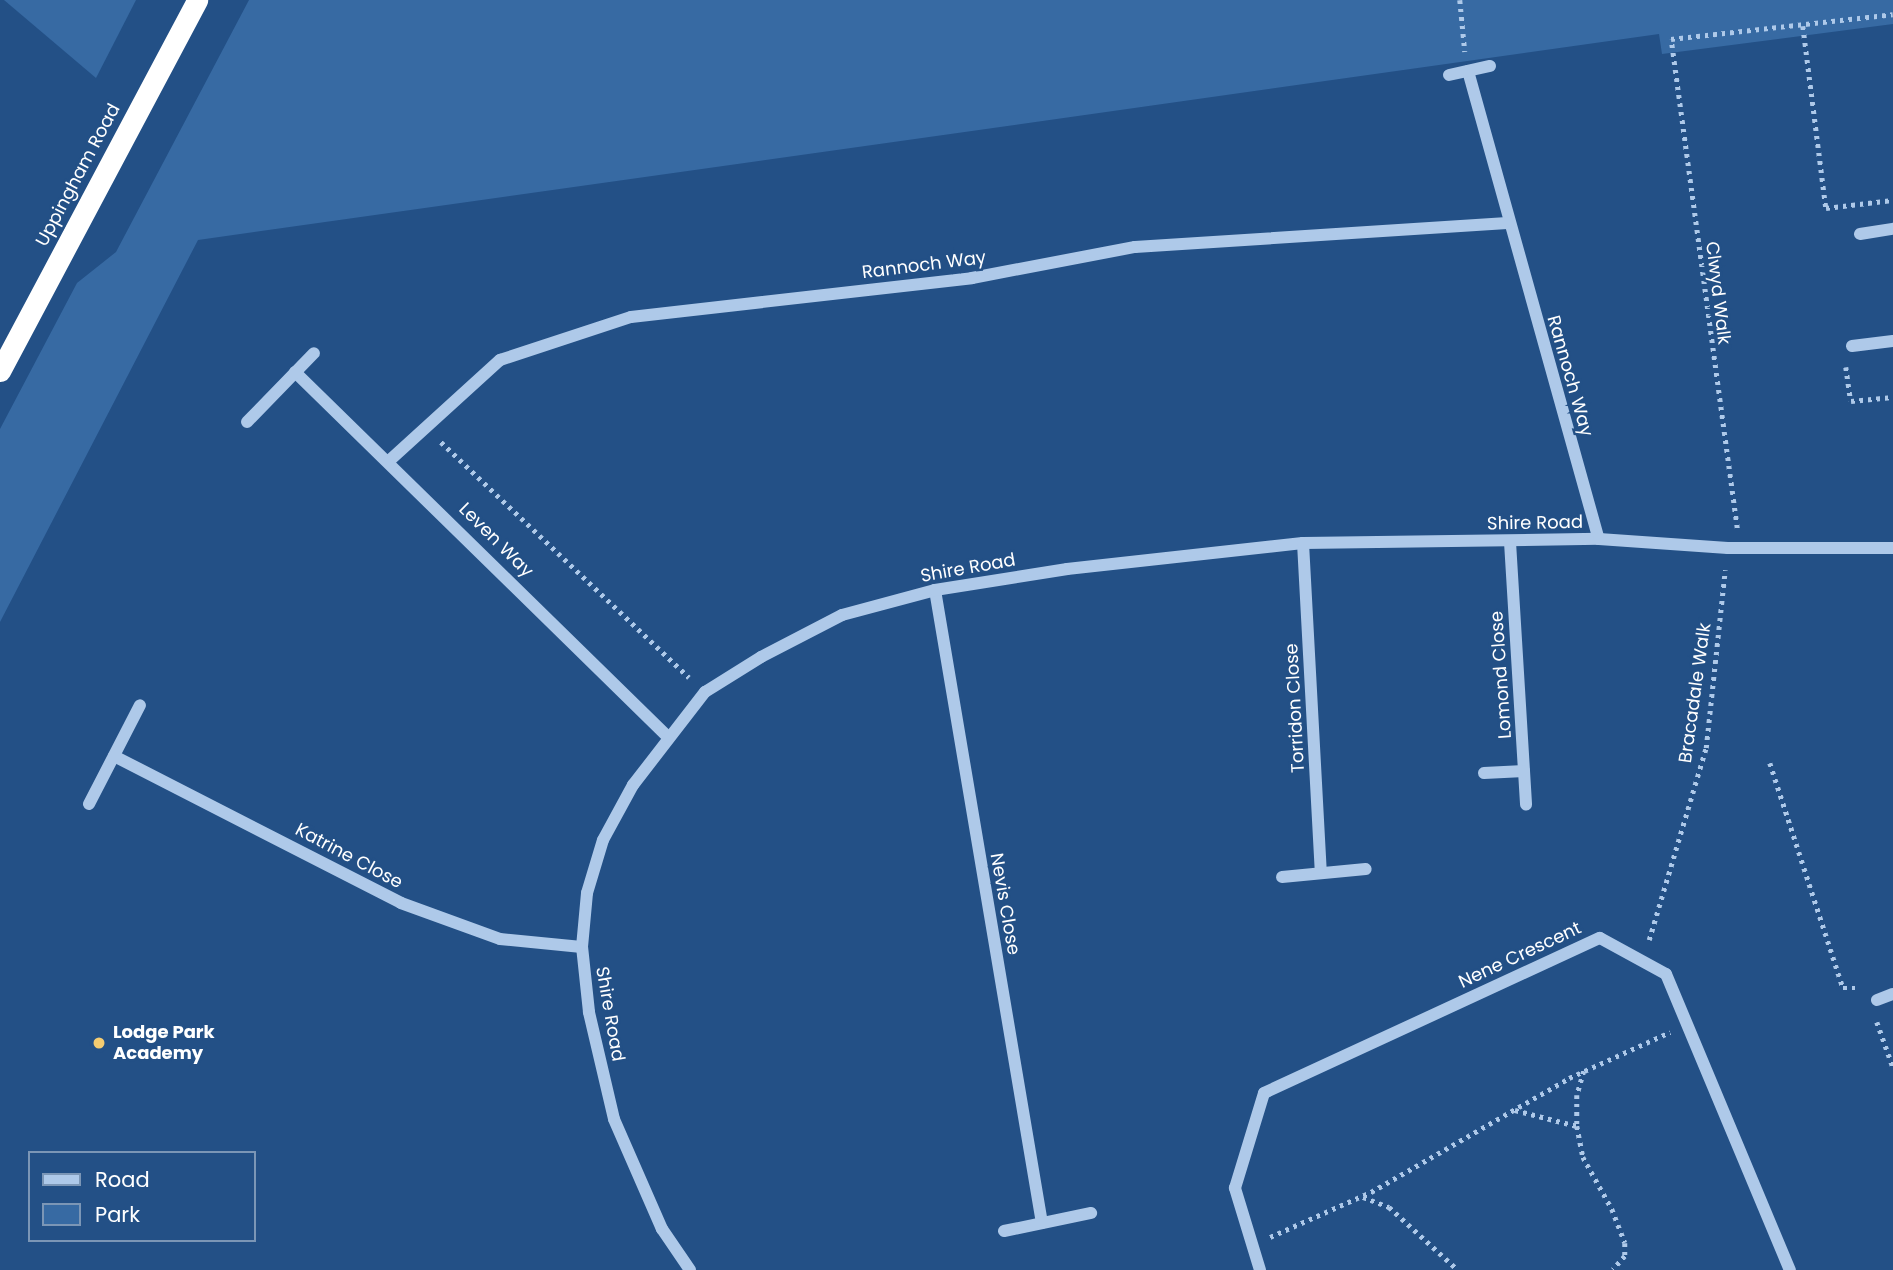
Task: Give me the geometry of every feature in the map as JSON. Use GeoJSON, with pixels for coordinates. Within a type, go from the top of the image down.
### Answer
{"type":"FeatureCollection","features":[{"type":"Feature","properties":{"kind":"highway","name":"Uppingham Road"},"geometry":{"type":"LineString","coordinates":[[0,371],[197,0]]}},
{"type":"Feature","properties":{"kind":"street"},"geometry":{"type":"LineString","coordinates":[[1449,75],[1490,65]]}},
{"type":"Feature","properties":{"kind":"street","name":"Rannoch Way"},"geometry":{"type":"LineString","coordinates":[[1468,71],[1507,223],[1599,539]]}},
{"type":"Feature","properties":{"kind":"street","name":"Rannoch Way"},"geometry":{"type":"LineString","coordinates":[[390,460],[500,360],[631,317],[972,278],[1135,247],[1507,223]]}},
{"type":"Feature","properties":{"kind":"street"},"geometry":{"type":"LineString","coordinates":[[1860,233],[1893,229]]}},
{"type":"Feature","properties":{"kind":"street"},"geometry":{"type":"LineString","coordinates":[[1852,345],[1893,341]]}},
{"type":"Feature","properties":{"kind":"street"},"geometry":{"type":"LineString","coordinates":[[247,422],[314,353]]}},
{"type":"Feature","properties":{"kind":"street","name":"Leven Way"},"geometry":{"type":"LineString","coordinates":[[295,372],[390,460],[668,737]]}},
{"type":"Feature","properties":{"kind":"street","name":"Shire Road"},"geometry":{"type":"LineString","coordinates":[[690,1270],[662,1229],[614,1119],[589,1012],[582,947],[587,893],[603,840],[633,785],[705,692],[842,615],[935,590],[1067,569],[1303,542],[1599,539],[1728,548],[1893,548]]}},
{"type":"Feature","properties":{"kind":"street","name":"Lomond Close"},"geometry":{"type":"LineString","coordinates":[[1510,541],[1527,805]]}},
{"type":"Feature","properties":{"kind":"street","name":"Torridon Close"},"geometry":{"type":"LineString","coordinates":[[1303,542],[1321,872]]}},
{"type":"Feature","properties":{"kind":"street","name":"Nevis Close"},"geometry":{"type":"LineString","coordinates":[[935,590],[1042,1223]]}},
{"type":"Feature","properties":{"kind":"street"},"geometry":{"type":"LineString","coordinates":[[89,804],[140,705]]}},
{"type":"Feature","properties":{"kind":"street","name":"Katrine Close"},"geometry":{"type":"LineString","coordinates":[[114,756],[401,903],[500,939],[582,947]]}},
{"type":"Feature","properties":{"kind":"street"},"geometry":{"type":"LineString","coordinates":[[1485,773],[1524,771]]}},
{"type":"Feature","properties":{"kind":"street"},"geometry":{"type":"LineString","coordinates":[[1282,877],[1366,869]]}},
{"type":"Feature","properties":{"kind":"street","name":"Nene Crescent"},"geometry":{"type":"LineString","coordinates":[[1260,1270],[1235,1188],[1264,1093],[1601,937],[1665,974],[1790,1270]]}},
{"type":"Feature","properties":{"kind":"street"},"geometry":{"type":"LineString","coordinates":[[1877,1000],[1893,994]]}},
{"type":"Feature","properties":{"kind":"street"},"geometry":{"type":"LineString","coordinates":[[1004,1231],[1091,1213]]}},
{"type":"Feature","properties":{"kind":"path"},"geometry":{"type":"LineString","coordinates":[[1460,0],[1468,71]]}},
{"type":"Feature","properties":{"kind":"path"},"geometry":{"type":"LineString","coordinates":[[1893,14],[1802,26],[1826,208],[1893,200]]}},
{"type":"Feature","properties":{"kind":"path","name":"Clwyd Walk"},"geometry":{"type":"LineString","coordinates":[[1746,548],[1732,517],[1671,38],[1802,26]]}},
{"type":"Feature","properties":{"kind":"path"},"geometry":{"type":"LineString","coordinates":[[1846,362],[1851,401],[1893,397]]}},
{"type":"Feature","properties":{"kind":"path"},"geometry":{"type":"LineString","coordinates":[[425,427],[705,692]]}},
{"type":"Feature","properties":{"kind":"path","name":"Bracadale Walk"},"geometry":{"type":"LineString","coordinates":[[1643,961],[1706,748],[1728,548]]}},
{"type":"Feature","properties":{"kind":"path"},"geometry":{"type":"LineString","coordinates":[[1770,763],[1843,988],[1860,988],[1877,1000],[1872,1009],[1893,1067]]}},
{"type":"Feature","properties":{"kind":"path"},"geometry":{"type":"LineString","coordinates":[[1253,1245],[1362,1196],[1584,1071],[1687,1025]]}},
{"type":"Feature","properties":{"kind":"path"},"geometry":{"type":"LineString","coordinates":[[1584,1071],[1577,1095],[1577,1126],[1583,1157],[1612,1209],[1625,1243],[1625,1256],[1613,1270]]}},
{"type":"Feature","properties":{"kind":"path"},"geometry":{"type":"LineString","coordinates":[[1515,1110],[1577,1126]]}},
{"type":"Feature","properties":{"kind":"path"},"geometry":{"type":"LineString","coordinates":[[1362,1196],[1389,1207],[1458,1270]]}},
{"type":"Feature","properties":{"kind":"green space"},"geometry":{"type":"Polygon","coordinates":[[[4,0],[136,0],[96,78],[4,0]]]}},
{"type":"Feature","properties":{"kind":"green space"},"geometry":{"type":"Polygon","coordinates":[[[249,0],[1893,0],[1893,24],[1662,54],[1659,34],[198,240],[0,622],[0,429],[77,283],[116,252],[249,0]]]}},
{"type":"Feature","properties":{"kind":"place","name":"Lodge Park Academy"},"geometry":{"type":"Point","coordinates":[99,1043]}}]}
